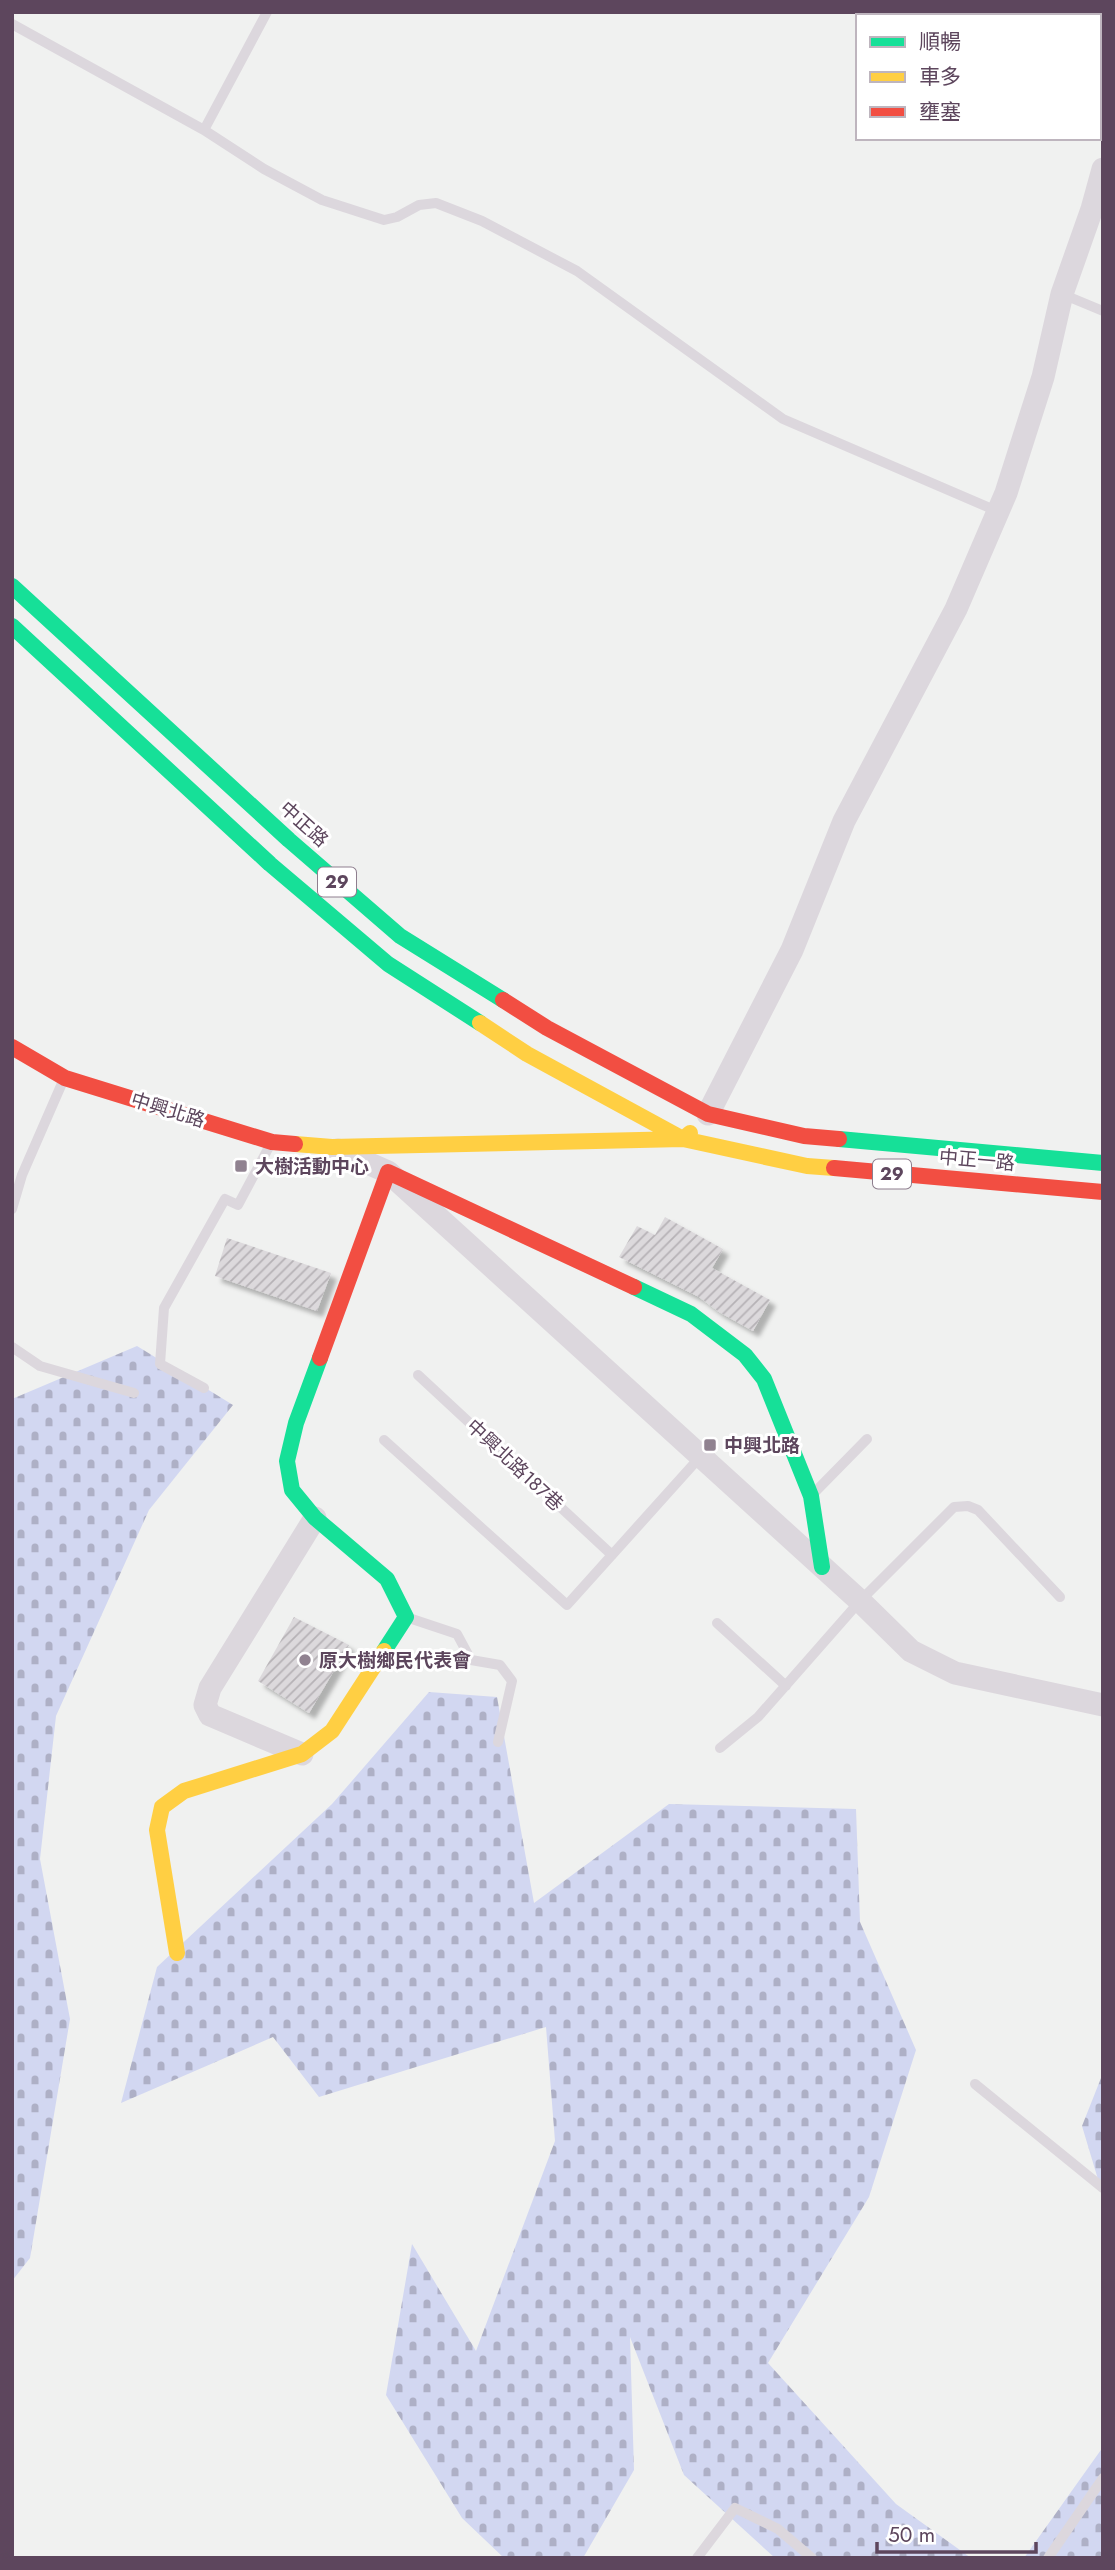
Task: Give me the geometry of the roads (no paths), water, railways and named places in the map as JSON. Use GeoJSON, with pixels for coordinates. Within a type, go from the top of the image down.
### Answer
{"type":"FeatureCollection","features":[{"type":"Feature","properties":{"kind":"main road","name":"中正路"},"geometry":{"type":"LineString","coordinates":[[12,586],[289,840],[400,936],[547,1028],[708,1114]]}},
{"type":"Feature","properties":{"kind":"main road","name":"29"},"geometry":{"type":"LineString","coordinates":[[12,626],[270,864],[388,964],[527,1054],[684,1139]]}},
{"type":"Feature","properties":{"kind":"main road","name":"中興北路"},"geometry":{"type":"LineString","coordinates":[[12,1047],[65,1078],[272,1142],[332,1147],[684,1139]]}},
{"type":"Feature","properties":{"kind":"main road"},"geometry":{"type":"LineString","coordinates":[[684,1139],[708,1114]]}},
{"type":"Feature","properties":{"kind":"main road","name":"中正一路"},"geometry":{"type":"LineString","coordinates":[[708,1114],[804,1136],[1103,1163]]}},
{"type":"Feature","properties":{"kind":"main road","name":"中正一路"},"geometry":{"type":"LineString","coordinates":[[684,1139],[807,1166],[1103,1192]]}},
{"type":"Feature","properties":{"kind":"main road"},"geometry":{"type":"LineString","coordinates":[[177,1952],[157,1830],[162,1807],[184,1791],[302,1754],[332,1731],[406,1617],[387,1579],[303,1507],[292,1490],[287,1461],[296,1423],[388,1172],[691,1314],[745,1355],[764,1379],[811,1496],[822,1567]]}},
{"type":"Feature","properties":{"kind":"street"},"geometry":{"type":"LineString","coordinates":[[708,1114],[792,950],[844,821],[956,609],[1006,493],[1043,377],[1062,294],[1103,169]]}},
{"type":"Feature","properties":{"kind":"street","name":"中興北路"},"geometry":{"type":"LineString","coordinates":[[332,1147],[388,1172],[860,1601],[911,1651],[956,1673],[1103,1705]]}},
{"type":"Feature","properties":{"kind":"street"},"geometry":{"type":"LineString","coordinates":[[302,1754],[210,1715],[205,1705],[210,1688],[315,1518]]}},
{"type":"Feature","properties":{"kind":"lane"},"geometry":{"type":"LineString","coordinates":[[204,130],[267,12]]}},
{"type":"Feature","properties":{"kind":"lane"},"geometry":{"type":"LineString","coordinates":[[12,24],[204,130],[264,169],[322,200],[384,220],[397,217],[419,205],[436,203],[482,222],[578,271],[783,419],[997,511]]}},
{"type":"Feature","properties":{"kind":"lane"},"geometry":{"type":"LineString","coordinates":[[1062,294],[1103,311]]}},
{"type":"Feature","properties":{"kind":"lane"},"geometry":{"type":"LineString","coordinates":[[12,1209],[22,1175],[65,1078]]}},
{"type":"Feature","properties":{"kind":"lane"},"geometry":{"type":"LineString","coordinates":[[204,1388],[160,1364],[164,1308],[225,1199],[238,1205],[272,1142]]}},
{"type":"Feature","properties":{"kind":"lane"},"geometry":{"type":"LineString","coordinates":[[12,1347],[40,1367],[134,1393]]}},
{"type":"Feature","properties":{"kind":"lane","name":"中興北路187巷"},"geometry":{"type":"LineString","coordinates":[[418,1375],[612,1555]]}},
{"type":"Feature","properties":{"kind":"lane"},"geometry":{"type":"LineString","coordinates":[[811,1496],[867,1439]]}},
{"type":"Feature","properties":{"kind":"lane"},"geometry":{"type":"LineString","coordinates":[[384,1440],[567,1605],[700,1457]]}},
{"type":"Feature","properties":{"kind":"lane"},"geometry":{"type":"LineString","coordinates":[[720,1748],[758,1717],[860,1601],[954,1507],[968,1506],[978,1510],[1060,1597]]}},
{"type":"Feature","properties":{"kind":"lane"},"geometry":{"type":"LineString","coordinates":[[406,1617],[457,1634],[471,1660],[500,1665],[512,1681],[498,1742]]}},
{"type":"Feature","properties":{"kind":"lane"},"geometry":{"type":"LineString","coordinates":[[717,1623],[786,1686]]}},
{"type":"Feature","properties":{"kind":"lane"},"geometry":{"type":"LineString","coordinates":[[975,2084],[1103,2188]]}},
{"type":"Feature","properties":{"kind":"lane"},"geometry":{"type":"LineString","coordinates":[[1048,2558],[1103,2478]]}},
{"type":"Feature","properties":{"kind":"lane"},"geometry":{"type":"LineString","coordinates":[[697,2558],[735,2508],[778,2529],[812,2558]]}},
{"type":"Feature","properties":{"kind":"place","name":"大樹活動中心"},"geometry":{"type":"Point","coordinates":[241,1166]}},
{"type":"Feature","properties":{"kind":"place","name":"中興北路"},"geometry":{"type":"Point","coordinates":[710,1445]}},
{"type":"Feature","properties":{"kind":"place","name":"原大樹鄉民代表會"},"geometry":{"type":"Point","coordinates":[305,1660]}}]}
